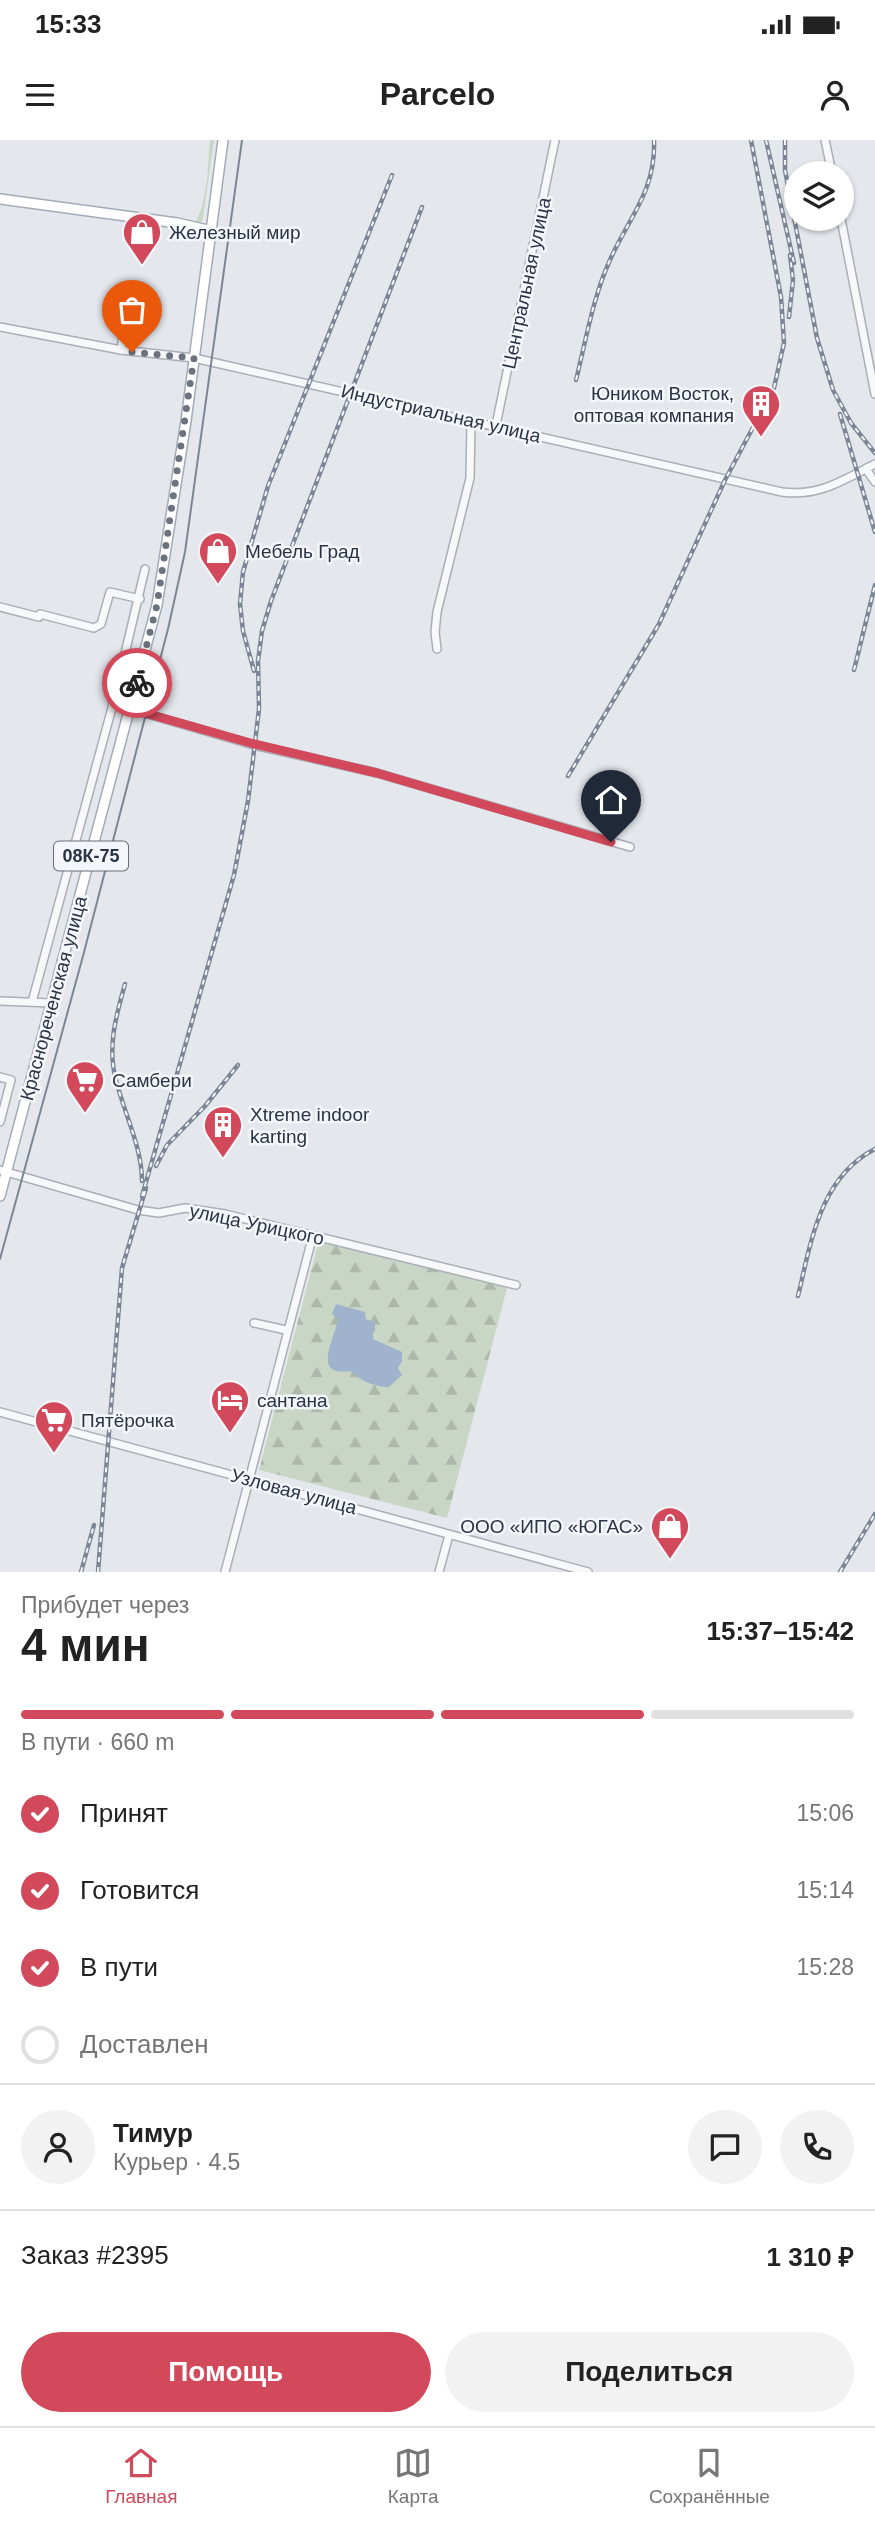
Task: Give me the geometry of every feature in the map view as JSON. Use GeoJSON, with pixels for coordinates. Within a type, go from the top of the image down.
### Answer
{"type":"FeatureCollection","features":[{"type":"Feature","properties":{"kind":"main road","name":"Краснореченская улица"},"geometry":{"type":"LineString","coordinates":[[0,1196],[3,1171],[52,1003],[157,605],[223,140]]}},
{"type":"Feature","properties":{"kind":"main road"},"geometry":{"type":"LineString","coordinates":[[0,199],[177,223],[212,231]]}},
{"type":"Feature","properties":{"kind":"street","name":"Центральная улица"},"geometry":{"type":"LineString","coordinates":[[496,425],[555,140]]}},
{"type":"Feature","properties":{"kind":"street"},"geometry":{"type":"LineString","coordinates":[[825,140],[829,161]]}},
{"type":"Feature","properties":{"kind":"street"},"geometry":{"type":"LineString","coordinates":[[843,231],[875,394]]}},
{"type":"Feature","properties":{"kind":"street"},"geometry":{"type":"LineString","coordinates":[[121,350],[128,298]]}},
{"type":"Feature","properties":{"kind":"street","name":"Индустриальная улица"},"geometry":{"type":"LineString","coordinates":[[0,327],[121,350],[194,358],[782,492],[808,494],[825,489],[875,464]]}},
{"type":"Feature","properties":{"kind":"street"},"geometry":{"type":"LineString","coordinates":[[437,649],[437,612],[470,478],[471,421]]}},
{"type":"Feature","properties":{"kind":"street"},"geometry":{"type":"LineString","coordinates":[[866,468],[875,482]]}},
{"type":"Feature","properties":{"kind":"street"},"geometry":{"type":"LineString","coordinates":[[32,1002],[113,704],[145,569]]}},
{"type":"Feature","properties":{"kind":"street"},"geometry":{"type":"LineString","coordinates":[[0,607],[94,628],[102,624],[110,593],[140,599]]}},
{"type":"Feature","properties":{"kind":"street"},"geometry":{"type":"LineString","coordinates":[[113,704],[254,744],[377,773],[631,847]]}},
{"type":"Feature","properties":{"kind":"street"},"geometry":{"type":"LineString","coordinates":[[0,1001],[52,1003]]}},
{"type":"Feature","properties":{"kind":"street"},"geometry":{"type":"LineString","coordinates":[[0,1077],[11,1080],[0,1122]]}},
{"type":"Feature","properties":{"kind":"street","name":"улица Урицкого"},"geometry":{"type":"LineString","coordinates":[[3,1171],[138,1210],[159,1213],[185,1208],[225,1214],[516,1285]]}},
{"type":"Feature","properties":{"kind":"street"},"geometry":{"type":"LineString","coordinates":[[225,1572],[286,1330],[313,1236]]}},
{"type":"Feature","properties":{"kind":"street"},"geometry":{"type":"LineString","coordinates":[[254,1323],[286,1330]]}},
{"type":"Feature","properties":{"kind":"street","name":"Узловая улица"},"geometry":{"type":"LineString","coordinates":[[0,1412],[588,1572]]}},
{"type":"Feature","properties":{"kind":"street"},"geometry":{"type":"LineString","coordinates":[[439,1572],[449,1535]]}},
{"type":"Feature","properties":{"kind":"green space"},"geometry":{"type":"Polygon","coordinates":[[[210,140],[214,140],[203,217],[201,223],[195,224],[202,207],[207,180],[210,140]]]}},
{"type":"Feature","properties":{"kind":"green space"},"geometry":{"type":"Polygon","coordinates":[[[319,1240],[507,1288],[447,1518],[259,1470],[319,1240]]]}},
{"type":"Feature","properties":{"kind":"water"},"geometry":{"type":"Polygon","coordinates":[[[336,1304],[365,1312],[366,1319],[375,1322],[373,1339],[402,1352],[402,1361],[398,1368],[402,1375],[389,1387],[368,1383],[350,1371],[331,1368],[328,1354],[338,1319],[332,1314],[336,1304]]]}},
{"type":"Feature","properties":{"kind":"tram line"},"geometry":{"type":"LineString","coordinates":[[0,1259],[83,956],[168,629],[185,552],[242,140]]}},
{"type":"Feature","properties":{"kind":"railway"},"geometry":{"type":"LineString","coordinates":[[576,380],[604,274],[640,203],[651,174],[654,140]]}},
{"type":"Feature","properties":{"kind":"railway"},"geometry":{"type":"LineString","coordinates":[[568,776],[659,624],[725,480],[774,388],[784,343],[781,297],[751,140]]}},
{"type":"Feature","properties":{"kind":"railway"},"geometry":{"type":"LineString","coordinates":[[766,140],[794,263]]}},
{"type":"Feature","properties":{"kind":"railway"},"geometry":{"type":"LineString","coordinates":[[785,140],[785,170],[817,338],[833,390],[851,423],[875,453]]}},
{"type":"Feature","properties":{"kind":"railway"},"geometry":{"type":"LineString","coordinates":[[254,671],[243,631],[240,604],[243,572],[268,486],[392,175]]}},
{"type":"Feature","properties":{"kind":"railway"},"geometry":{"type":"LineString","coordinates":[[142,1196],[234,875],[248,801],[259,709],[258,661],[262,631],[271,601],[422,207]]}},
{"type":"Feature","properties":{"kind":"railway"},"geometry":{"type":"LineString","coordinates":[[789,317],[793,280],[790,255]]}},
{"type":"Feature","properties":{"kind":"railway"},"geometry":{"type":"LineString","coordinates":[[840,414],[875,532]]}},
{"type":"Feature","properties":{"kind":"railway"},"geometry":{"type":"LineString","coordinates":[[854,670],[875,585]]}},
{"type":"Feature","properties":{"kind":"railway"},"geometry":{"type":"LineString","coordinates":[[125,984],[116,1020],[113,1068],[136,1143],[142,1181]]}},
{"type":"Feature","properties":{"kind":"railway"},"geometry":{"type":"LineString","coordinates":[[156,1166],[167,1145],[205,1106],[238,1065]]}},
{"type":"Feature","properties":{"kind":"railway"},"geometry":{"type":"LineString","coordinates":[[798,1296],[814,1233],[830,1194],[856,1161],[875,1149]]}},
{"type":"Feature","properties":{"kind":"railway"},"geometry":{"type":"LineString","coordinates":[[98,1572],[122,1268],[146,1188]]}},
{"type":"Feature","properties":{"kind":"railway"},"geometry":{"type":"LineString","coordinates":[[840,1572],[875,1514]]}},
{"type":"Feature","properties":{"kind":"railway"},"geometry":{"type":"LineString","coordinates":[[81,1572],[94,1525]]}},
{"type":"Feature","properties":{"kind":"way so far"},"geometry":{"type":"LineString","coordinates":[[132,352],[194,358],[157,605],[137,683]]}},
{"type":"Feature","properties":{"kind":"place","name":"Железный мир"},"geometry":{"type":"Point","coordinates":[142,266]}},
{"type":"Feature","properties":{"kind":"place","name":"Юником Восток, оптовая компания"},"geometry":{"type":"Point","coordinates":[761,438]}},
{"type":"Feature","properties":{"kind":"place","name":"Мебель Град"},"geometry":{"type":"Point","coordinates":[218,585]}},
{"type":"Feature","properties":{"kind":"place","name":"Самбери"},"geometry":{"type":"Point","coordinates":[85,1114]}},
{"type":"Feature","properties":{"kind":"place","name":"Xtreme indoor karting"},"geometry":{"type":"Point","coordinates":[223,1159]}},
{"type":"Feature","properties":{"kind":"place","name":"сантана"},"geometry":{"type":"Point","coordinates":[230,1434]}},
{"type":"Feature","properties":{"kind":"place","name":"Пятёрочка"},"geometry":{"type":"Point","coordinates":[54,1454]}},
{"type":"Feature","properties":{"kind":"place","name":"ООО «ИПО «ЮГАС»"},"geometry":{"type":"Point","coordinates":[670,1560]}},
{"type":"Feature","properties":{"kind":"route"},"geometry":{"type":"LineString","coordinates":[[137,683],[131,709],[254,744],[377,773],[611,842]]}}]}
